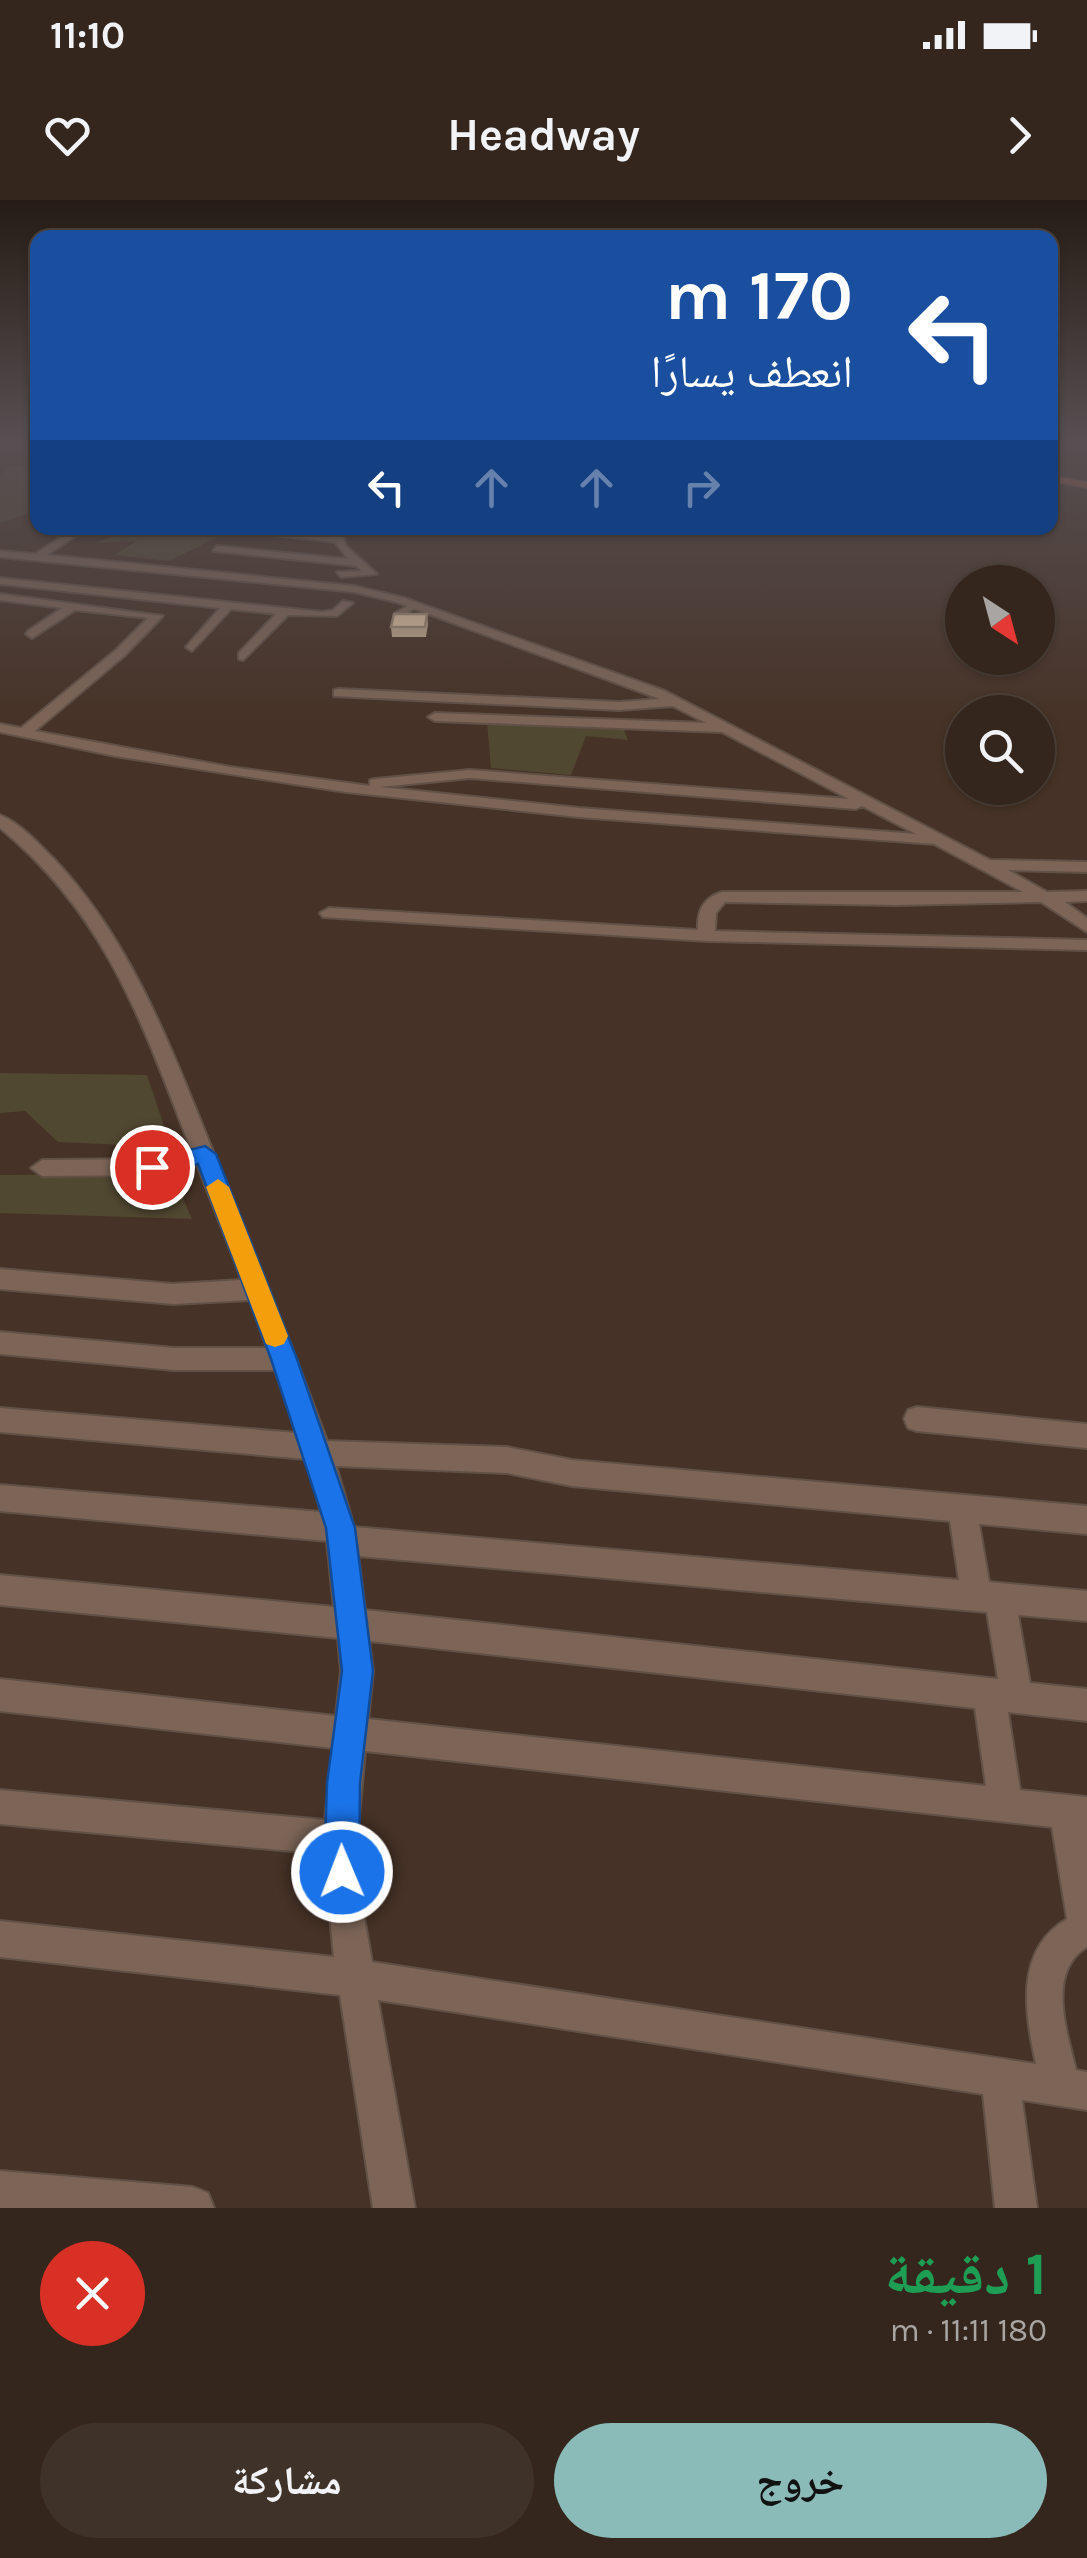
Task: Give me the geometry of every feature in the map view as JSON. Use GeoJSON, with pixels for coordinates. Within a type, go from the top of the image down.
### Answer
{"type":"FeatureCollection","features":[{"type":"Feature","properties":{"kind":"street"},"geometry":{"type":"LineString","coordinates":[[36,558],[52,551],[66,537]]}},
{"type":"Feature","properties":{"kind":"street"},"geometry":{"type":"LineString","coordinates":[[147,614],[168,598],[224,537]]}},
{"type":"Feature","properties":{"kind":"street"},"geometry":{"type":"LineString","coordinates":[[228,537],[363,564]]}},
{"type":"Feature","properties":{"kind":"street"},"geometry":{"type":"LineString","coordinates":[[203,560],[372,576],[334,538],[264,537]]}},
{"type":"Feature","properties":{"kind":"street"},"geometry":{"type":"LineString","coordinates":[[0,545],[30,550],[36,558]]}},
{"type":"Feature","properties":{"kind":"street"},"geometry":{"type":"LineString","coordinates":[[0,554],[347,603],[400,600]]}},
{"type":"Feature","properties":{"kind":"street"},"geometry":{"type":"LineString","coordinates":[[0,581],[330,615],[347,603]]}},
{"type":"Feature","properties":{"kind":"street"},"geometry":{"type":"LineString","coordinates":[[182,581],[354,589],[400,600],[676,702],[1042,895],[1087,928]]}},
{"type":"Feature","properties":{"kind":"street"},"geometry":{"type":"LineString","coordinates":[[0,597],[147,614],[156,619],[24,733]]}},
{"type":"Feature","properties":{"kind":"street"},"geometry":{"type":"LineString","coordinates":[[0,608],[15,598]]}},
{"type":"Feature","properties":{"kind":"street"},"geometry":{"type":"LineString","coordinates":[[192,647],[228,605]]}},
{"type":"Feature","properties":{"kind":"street"},"geometry":{"type":"LineString","coordinates":[[32,634],[74,606]]}},
{"type":"Feature","properties":{"kind":"street"},"geometry":{"type":"LineString","coordinates":[[243,656],[285,611]]}},
{"type":"Feature","properties":{"kind":"street"},"geometry":{"type":"LineString","coordinates":[[340,694],[619,706],[676,702]]}},
{"type":"Feature","properties":{"kind":"street"},"geometry":{"type":"LineString","coordinates":[[435,717],[666,729],[722,728]]}},
{"type":"Feature","properties":{"kind":"street"},"geometry":{"type":"LineString","coordinates":[[0,728],[346,788],[675,821],[939,841]]}},
{"type":"Feature","properties":{"kind":"street"},"geometry":{"type":"LineString","coordinates":[[346,788],[387,780],[470,774],[870,805]]}},
{"type":"Feature","properties":{"kind":"street"},"geometry":{"type":"LineString","coordinates":[[0,820],[34,848],[72,889],[107,937],[145,1008],[258,1289],[317,1450],[342,1534],[357,1671],[340,1838],[344,1906],[394,2208]]}},
{"type":"Feature","properties":{"kind":"street"},"geometry":{"type":"LineString","coordinates":[[987,865],[1087,867]]}},
{"type":"Feature","properties":{"kind":"street"},"geometry":{"type":"LineString","coordinates":[[707,936],[706,912],[710,902],[722,897],[895,900],[1087,896]]}},
{"type":"Feature","properties":{"kind":"street"},"geometry":{"type":"LineString","coordinates":[[330,913],[707,936],[1087,944]]}},
{"type":"Feature","properties":{"kind":"street"},"geometry":{"type":"LineString","coordinates":[[42,1168],[152,1167],[205,1154]]}},
{"type":"Feature","properties":{"kind":"street"},"geometry":{"type":"LineString","coordinates":[[0,1279],[174,1294],[258,1289]]}},
{"type":"Feature","properties":{"kind":"street"},"geometry":{"type":"LineString","coordinates":[[0,1343],[174,1359],[284,1359]]}},
{"type":"Feature","properties":{"kind":"street"},"geometry":{"type":"LineString","coordinates":[[0,1420],[317,1450],[507,1460],[572,1473],[1087,1520]]}},
{"type":"Feature","properties":{"kind":"street"},"geometry":{"type":"LineString","coordinates":[[917,1420],[1087,1436]]}},
{"type":"Feature","properties":{"kind":"street"},"geometry":{"type":"LineString","coordinates":[[0,1498],[1087,1606]]}},
{"type":"Feature","properties":{"kind":"street"},"geometry":{"type":"LineString","coordinates":[[962,1509],[988,1597],[1003,1696],[1006,1804]]}},
{"type":"Feature","properties":{"kind":"street"},"geometry":{"type":"LineString","coordinates":[[0,1590],[354,1624],[1087,1705]]}},
{"type":"Feature","properties":{"kind":"street"},"geometry":{"type":"LineString","coordinates":[[0,1695],[1077,1812],[1086,1927],[1063,1938],[1048,1961],[1044,1994],[1074,2089],[356,1978],[0,1939]]}},
{"type":"Feature","properties":{"kind":"street"},"geometry":{"type":"LineString","coordinates":[[0,1806],[340,1838]]}},
{"type":"Feature","properties":{"kind":"street"},"geometry":{"type":"LineString","coordinates":[[1000,2078],[1016,2208]]}},
{"type":"Feature","properties":{"kind":"street"},"geometry":{"type":"LineString","coordinates":[[0,2191],[192,2208]]}},
{"type":"Feature","properties":{"kind":"lane"},"geometry":{"type":"LineString","coordinates":[[398,615],[415,605]]}},
{"type":"Feature","properties":{"kind":"shaded area"},"geometry":{"type":"Polygon","coordinates":[[[111,537],[218,537],[169,561],[114,555],[137,541],[95,543],[111,537]]]}},
{"type":"Feature","properties":{"kind":"shaded area"},"geometry":{"type":"Polygon","coordinates":[[[487,722],[624,730],[628,740],[586,736],[571,775],[491,768],[487,722]]]}},
{"type":"Feature","properties":{"kind":"shaded area"},"geometry":{"type":"Polygon","coordinates":[[[0,1073],[147,1075],[171,1147],[58,1142],[25,1111],[0,1113],[0,1073]]]}},
{"type":"Feature","properties":{"kind":"shaded area"},"geometry":{"type":"Polygon","coordinates":[[[172,1174],[192,1219],[0,1213],[0,1175],[172,1174]]]}},
{"type":"Feature","properties":{"kind":"building"},"geometry":{"type":"Polygon","coordinates":[[[394,614],[427,614],[425,627],[391,627],[394,614]]]}},
{"type":"Feature","properties":{"kind":"slow traffic"},"geometry":{"type":"LineString","coordinates":[[218,1187],[275,1336]]}},
{"type":"Feature","properties":{"kind":"route"},"geometry":{"type":"LineString","coordinates":[[152,1167],[205,1154],[318,1453],[340,1528],[357,1671],[344,1783],[342,1872]]}}]}
